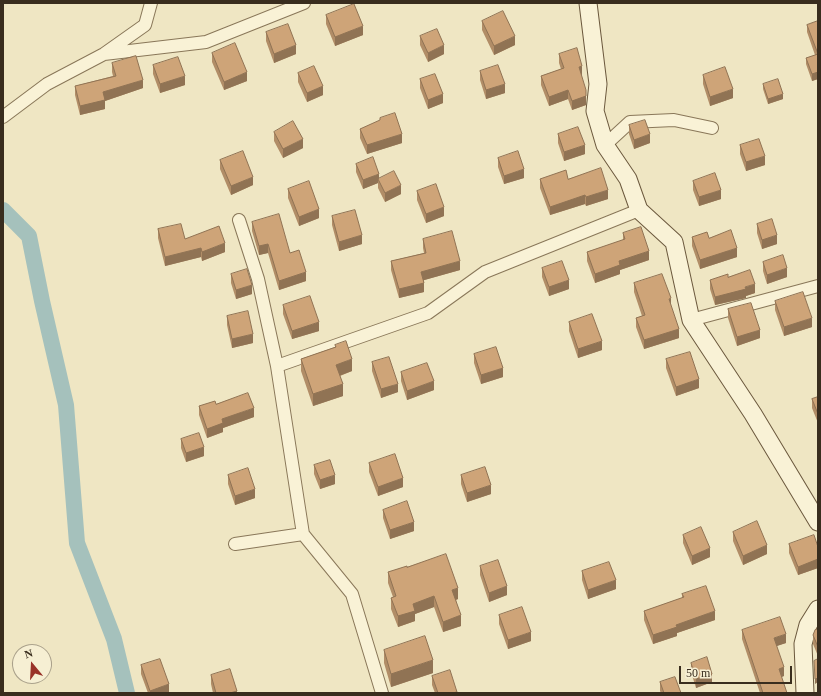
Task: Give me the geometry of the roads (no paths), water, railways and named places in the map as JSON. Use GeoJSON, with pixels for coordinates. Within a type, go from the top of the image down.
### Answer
{"type":"FeatureCollection","features":[{"type":"Feature","properties":{"kind":"street"},"geometry":{"type":"LineString","coordinates":[[3,117],[46,84],[104,54],[145,25],[151,3]]}},
{"type":"Feature","properties":{"kind":"street"},"geometry":{"type":"LineString","coordinates":[[104,54],[206,42],[304,3]]}},
{"type":"Feature","properties":{"kind":"street"},"geometry":{"type":"LineString","coordinates":[[588,3],[598,84],[595,111],[605,145],[628,179],[639,210],[674,242],[691,320],[753,414],[818,522]]}},
{"type":"Feature","properties":{"kind":"street"},"geometry":{"type":"LineString","coordinates":[[605,145],[630,122],[674,120],[712,128]]}},
{"type":"Feature","properties":{"kind":"street"},"geometry":{"type":"LineString","coordinates":[[277,366],[428,313],[485,272],[639,210]]}},
{"type":"Feature","properties":{"kind":"street"},"geometry":{"type":"LineString","coordinates":[[239,220],[258,279],[277,366],[303,534],[352,594],[382,693]]}},
{"type":"Feature","properties":{"kind":"street"},"geometry":{"type":"LineString","coordinates":[[691,320],[818,286]]}},
{"type":"Feature","properties":{"kind":"street"},"geometry":{"type":"LineString","coordinates":[[235,544],[303,534]]}},
{"type":"Feature","properties":{"kind":"street"},"geometry":{"type":"LineString","coordinates":[[805,693],[803,644],[808,625],[818,608]]}},
{"type":"Feature","properties":{"kind":"waterway"},"geometry":{"type":"LineString","coordinates":[[3,210],[29,236],[42,301],[66,405],[77,543],[114,639],[127,693]]}}]}
